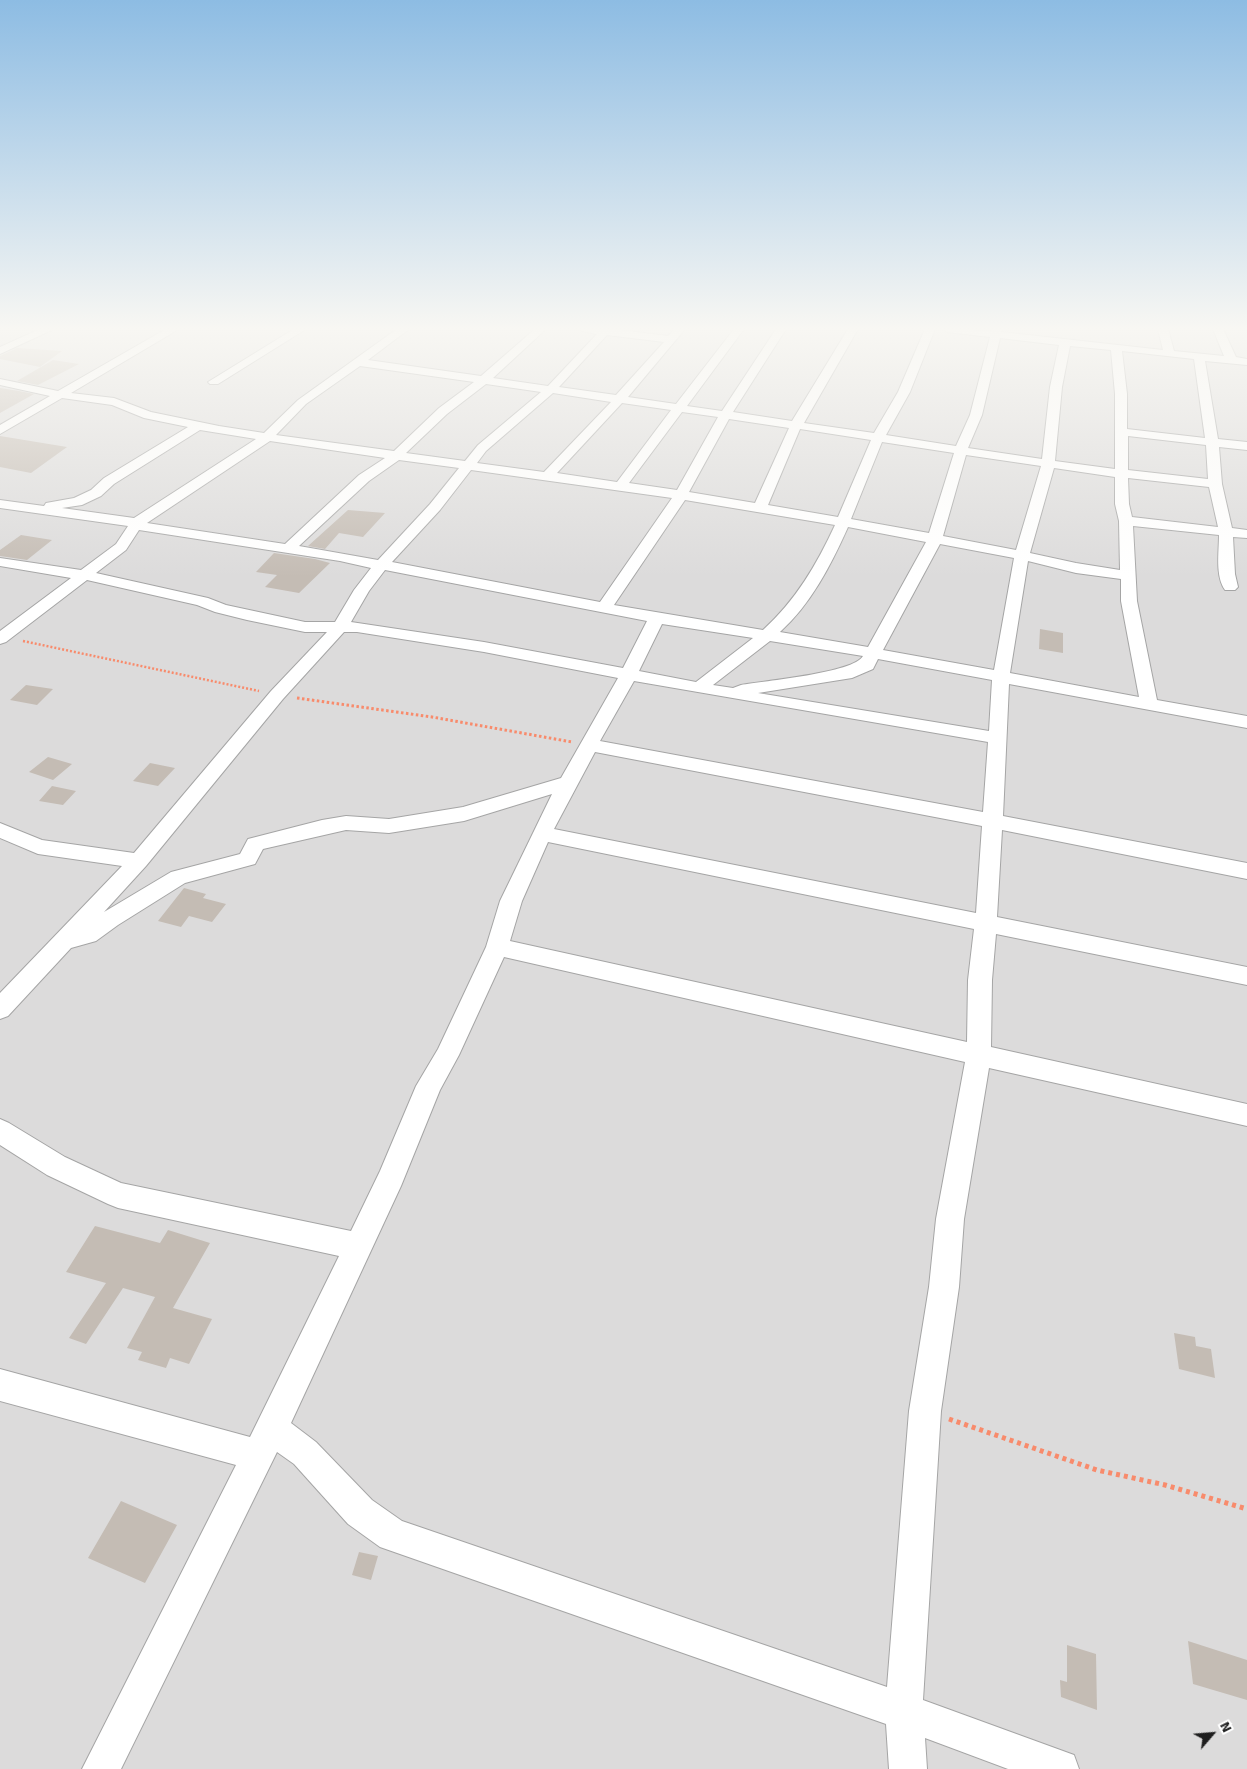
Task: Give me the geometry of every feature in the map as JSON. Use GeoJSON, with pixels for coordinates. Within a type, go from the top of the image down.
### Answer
{"type":"FeatureCollection","features":[{"type":"Feature","properties":{"kind":"street"},"geometry":{"type":"LineString","coordinates":[[0,430],[33,412]]}},
{"type":"Feature","properties":{"kind":"street"},"geometry":{"type":"LineString","coordinates":[[139,412],[198,426],[266,438],[548,475],[760,508],[1022,555],[1076,568],[1128,576]]}},
{"type":"Feature","properties":{"kind":"street"},"geometry":{"type":"LineString","coordinates":[[0,639],[121,547],[137,522],[266,438],[292,412]]}},
{"type":"Feature","properties":{"kind":"street"},"geometry":{"type":"LineString","coordinates":[[287,550],[364,478],[396,456],[442,412]]}},
{"type":"Feature","properties":{"kind":"street"},"geometry":{"type":"LineString","coordinates":[[0,1009],[139,861],[277,695],[340,627],[362,590],[381,565],[435,507],[489,441],[524,412]]}},
{"type":"Feature","properties":{"kind":"street"},"geometry":{"type":"LineString","coordinates":[[548,475],[608,412]]}},
{"type":"Feature","properties":{"kind":"street"},"geometry":{"type":"LineString","coordinates":[[620,486],[677,412]]}},
{"type":"Feature","properties":{"kind":"street"},"geometry":{"type":"LineString","coordinates":[[703,412],[1048,465],[1121,475],[1215,484]]}},
{"type":"Feature","properties":{"kind":"street"},"geometry":{"type":"LineString","coordinates":[[604,608],[681,495],[728,412]]}},
{"type":"Feature","properties":{"kind":"street"},"geometry":{"type":"LineString","coordinates":[[760,508],[796,425],[804,412]]}},
{"type":"Feature","properties":{"kind":"street"},"geometry":{"type":"LineString","coordinates":[[699,688],[766,635],[798,603],[809,588],[832,548],[878,438],[893,412]]}},
{"type":"Feature","properties":{"kind":"street"},"geometry":{"type":"LineString","coordinates":[[724,693],[846,674],[868,665],[935,539],[961,450],[977,412]]}},
{"type":"Feature","properties":{"kind":"street"},"geometry":{"type":"LineString","coordinates":[[908,1769],[904,1712],[925,1411],[944,1287],[950,1219],[980,1055],[980,980],[986,923],[1001,678],[1022,555],[1048,465],[1054,412]]}},
{"type":"Feature","properties":{"kind":"street"},"geometry":{"type":"LineString","coordinates":[[1121,412],[1122,504],[1126,521],[1129,601],[1149,704]]}},
{"type":"Feature","properties":{"kind":"street"},"geometry":{"type":"LineString","coordinates":[[1207,412],[1215,484],[1226,531],[1227,574],[1230,587]]}},
{"type":"Feature","properties":{"kind":"street"},"geometry":{"type":"LineString","coordinates":[[31,509],[77,502],[96,493],[109,481],[198,426]]}},
{"type":"Feature","properties":{"kind":"street"},"geometry":{"type":"LineString","coordinates":[[1120,432],[1247,446]]}},
{"type":"Feature","properties":{"kind":"street"},"geometry":{"type":"LineString","coordinates":[[0,504],[137,522],[144,526],[381,565],[657,618],[874,654],[1247,722]]}},
{"type":"Feature","properties":{"kind":"street"},"geometry":{"type":"LineString","coordinates":[[1126,521],[1247,534]]}},
{"type":"Feature","properties":{"kind":"street"},"geometry":{"type":"LineString","coordinates":[[0,562],[84,575],[202,601],[221,609],[281,622],[304,626],[358,627],[629,674],[724,693],[997,738]]}},
{"type":"Feature","properties":{"kind":"street"},"geometry":{"type":"LineString","coordinates":[[104,1768],[391,1178],[429,1086],[447,1055],[497,947],[511,901],[542,834],[629,674],[657,618]]}},
{"type":"Feature","properties":{"kind":"street"},"geometry":{"type":"LineString","coordinates":[[589,745],[747,777],[992,821],[1247,871]]}},
{"type":"Feature","properties":{"kind":"street"},"geometry":{"type":"LineString","coordinates":[[46,959],[67,940],[88,935],[110,918],[178,877],[248,859],[255,844],[322,827],[346,824],[390,826],[464,814],[570,782]]}},
{"type":"Feature","properties":{"kind":"street"},"geometry":{"type":"LineString","coordinates":[[0,830],[38,847],[139,861]]}},
{"type":"Feature","properties":{"kind":"street"},"geometry":{"type":"LineString","coordinates":[[542,834],[1247,976]]}},
{"type":"Feature","properties":{"kind":"street"},"geometry":{"type":"LineString","coordinates":[[497,947],[1247,1116]]}},
{"type":"Feature","properties":{"kind":"street"},"geometry":{"type":"LineString","coordinates":[[0,1131],[56,1166],[118,1195],[357,1246]]}},
{"type":"Feature","properties":{"kind":"street"},"geometry":{"type":"LineString","coordinates":[[0,1385],[264,1442],[305,1453],[360,1512],[392,1535],[904,1712],[1060,1769]]}},
{"type":"Feature","properties":{"kind":"path"},"geometry":{"type":"LineString","coordinates":[[925,1411],[1097,1470],[1165,1485],[1247,1509]]}},
{"type":"Feature","properties":{"kind":"shaded area"},"geometry":{"type":"Polygon","coordinates":[[[0,412],[1247,412],[1247,1769],[0,1769],[0,412]]]}},
{"type":"Feature","properties":{"kind":"building"},"geometry":{"type":"Polygon","coordinates":[[[0,436],[67,447],[31,473],[0,467],[0,436]]]}},
{"type":"Feature","properties":{"kind":"building"},"geometry":{"type":"Polygon","coordinates":[[[348,510],[385,513],[363,537],[339,533],[325,549],[308,546],[348,510]]]}},
{"type":"Feature","properties":{"kind":"building"},"geometry":{"type":"Polygon","coordinates":[[[21,535],[52,540],[27,560],[0,556],[0,550],[21,535]]]}},
{"type":"Feature","properties":{"kind":"building"},"geometry":{"type":"Polygon","coordinates":[[[274,553],[330,563],[299,593],[265,587],[277,575],[256,572],[274,553]]]}},
{"type":"Feature","properties":{"kind":"building"},"geometry":{"type":"Polygon","coordinates":[[[1040,629],[1063,633],[1063,653],[1039,649],[1040,629]]]}},
{"type":"Feature","properties":{"kind":"building"},"geometry":{"type":"Polygon","coordinates":[[[26,685],[53,689],[37,705],[10,700],[26,685]]]}},
{"type":"Feature","properties":{"kind":"building"},"geometry":{"type":"Polygon","coordinates":[[[48,757],[72,764],[53,780],[29,772],[48,757]]]}},
{"type":"Feature","properties":{"kind":"building"},"geometry":{"type":"Polygon","coordinates":[[[150,763],[175,768],[158,786],[133,781],[150,763]]]}},
{"type":"Feature","properties":{"kind":"building"},"geometry":{"type":"Polygon","coordinates":[[[52,786],[76,791],[63,805],[39,801],[52,786]]]}},
{"type":"Feature","properties":{"kind":"building"},"geometry":{"type":"Polygon","coordinates":[[[184,888],[206,894],[203,898],[226,904],[212,922],[189,916],[181,927],[158,921],[184,888]]]}},
{"type":"Feature","properties":{"kind":"building"},"geometry":{"type":"Polygon","coordinates":[[[95,1226],[160,1243],[168,1230],[210,1243],[173,1308],[212,1319],[189,1364],[170,1358],[166,1368],[138,1360],[142,1352],[127,1348],[155,1297],[123,1288],[86,1344],[69,1338],[106,1283],[66,1272],[95,1226]]]}},
{"type":"Feature","properties":{"kind":"building"},"geometry":{"type":"Polygon","coordinates":[[[1174,1333],[1195,1337],[1196,1346],[1211,1349],[1215,1378],[1179,1369],[1174,1333]]]}},
{"type":"Feature","properties":{"kind":"building"},"geometry":{"type":"Polygon","coordinates":[[[121,1501],[177,1525],[145,1583],[88,1558],[121,1501]]]}},
{"type":"Feature","properties":{"kind":"building"},"geometry":{"type":"Polygon","coordinates":[[[359,1552],[378,1556],[371,1580],[352,1575],[359,1552]]]}},
{"type":"Feature","properties":{"kind":"building"},"geometry":{"type":"Polygon","coordinates":[[[1188,1641],[1247,1660],[1247,1700],[1193,1684],[1188,1641]]]}},
{"type":"Feature","properties":{"kind":"building"},"geometry":{"type":"Polygon","coordinates":[[[1067,1645],[1096,1654],[1097,1710],[1061,1697],[1060,1680],[1067,1682],[1067,1645]]]}}]}
